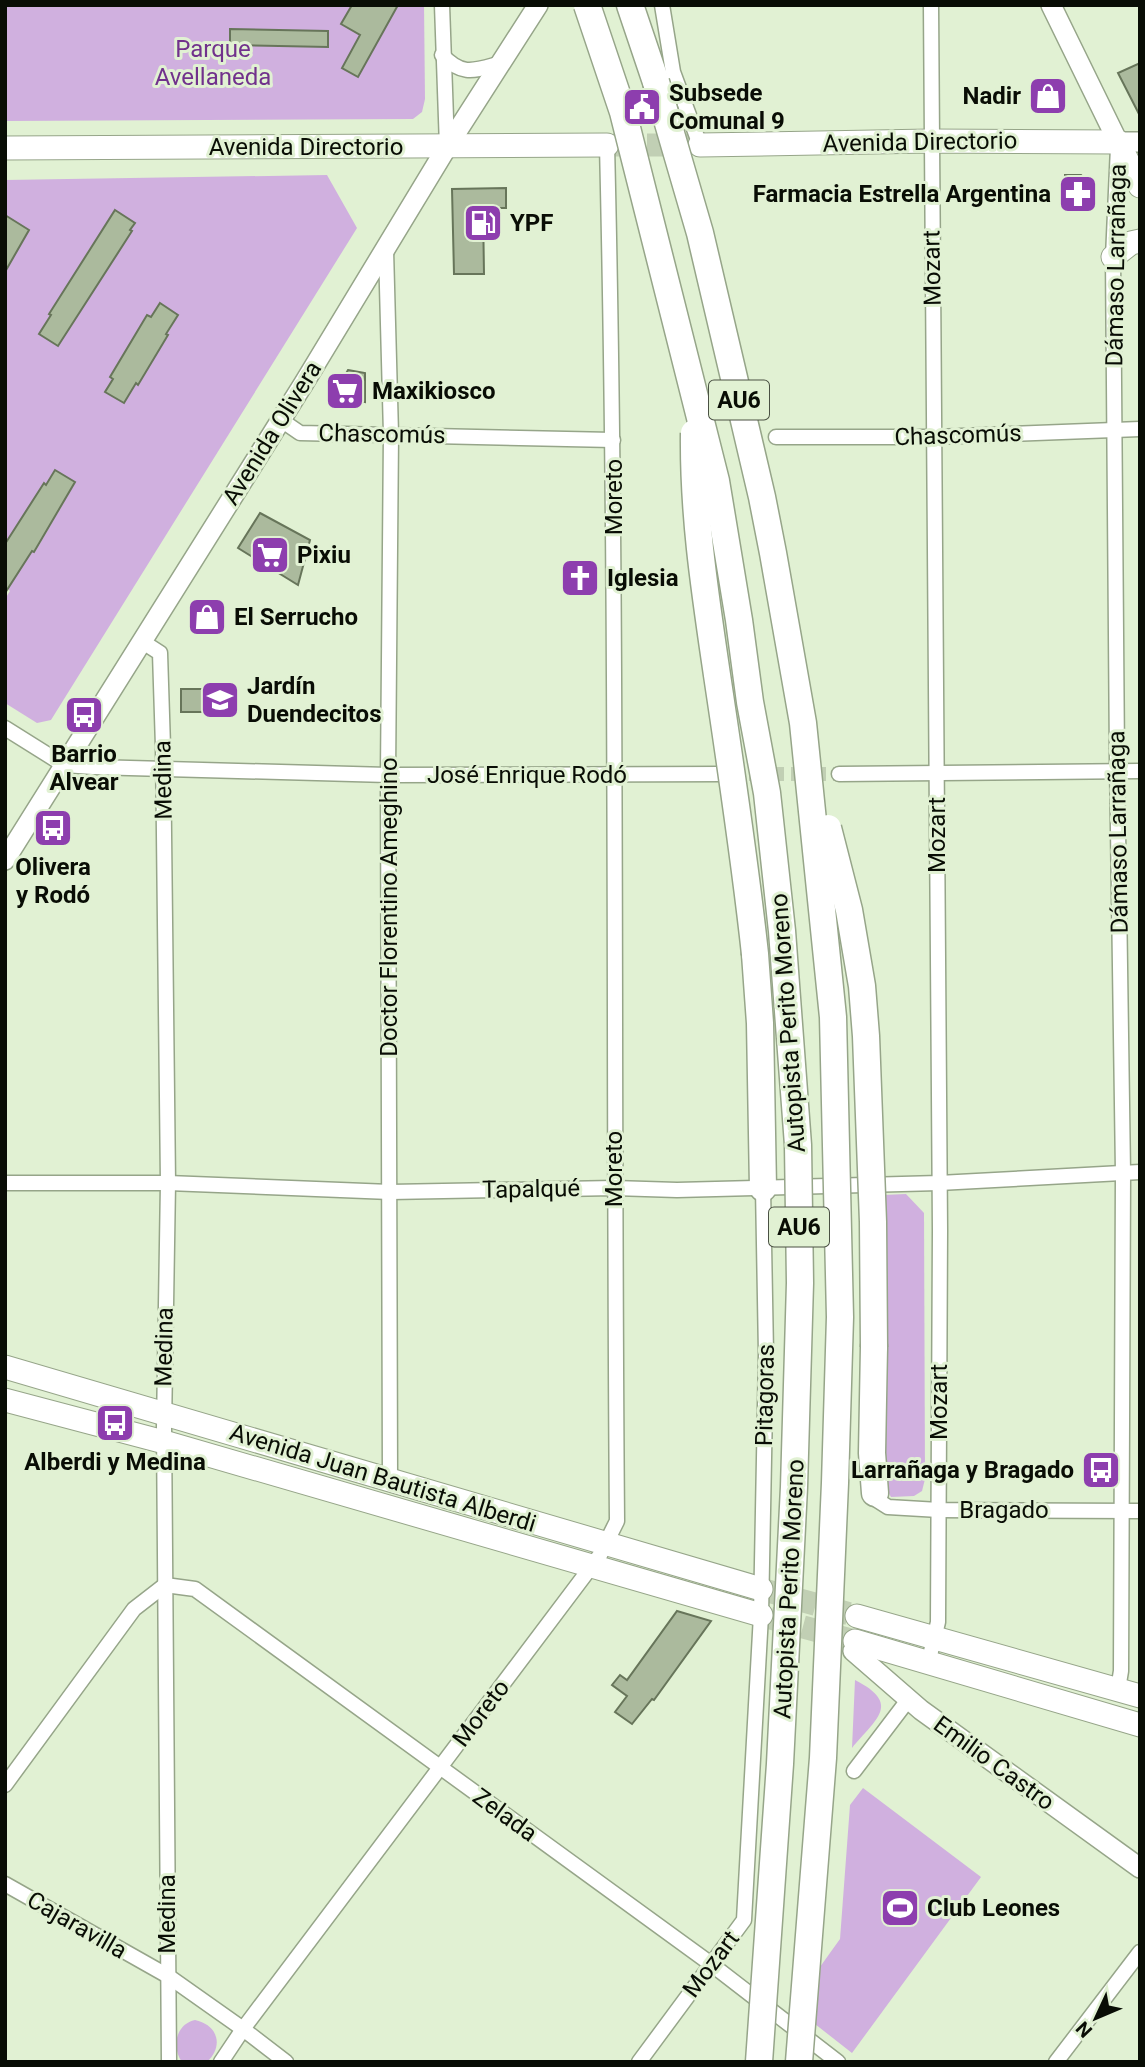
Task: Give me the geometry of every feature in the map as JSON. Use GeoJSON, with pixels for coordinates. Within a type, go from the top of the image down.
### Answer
{"type":"FeatureCollection","features":[{"type":"Feature","properties":{"kind":"highway","name":"Autopista Perito Moreno"},"geometry":{"type":"LineString","coordinates":[[586,5],[623,112],[716,481],[767,793],[782,931],[798,1144],[800,1283],[794,1487],[780,1764],[759,2062]]}},
{"type":"Feature","properties":{"kind":"highway","name":"Autopista Perito Moreno"},"geometry":{"type":"LineString","coordinates":[[630,5],[656,82],[699,233],[762,497],[803,723],[833,1017],[840,1317],[835,1496],[823,1758],[799,2062]]}},
{"type":"Feature","properties":{"kind":"highway"},"geometry":{"type":"LineString","coordinates":[[695,399],[694,487],[700,552],[755,954],[760,1023],[763,1188]]}},
{"type":"Feature","properties":{"kind":"highway"},"geometry":{"type":"LineString","coordinates":[[803,723],[849,911],[862,986],[873,1210],[872,1453],[875,1493]]}},
{"type":"Feature","properties":{"kind":"main road","name":"Avenida Olivera"},"geometry":{"type":"LineString","coordinates":[[5,860],[281,421],[498,64],[538,5]]}},
{"type":"Feature","properties":{"kind":"main road"},"geometry":{"type":"LineString","coordinates":[[1051,5],[1129,142],[1140,186]]}},
{"type":"Feature","properties":{"kind":"main road","name":"Avenida Directorio"},"geometry":{"type":"LineString","coordinates":[[700,145],[930,141],[1129,142]]}},
{"type":"Feature","properties":{"kind":"main road","name":"Avenida Directorio"},"geometry":{"type":"LineString","coordinates":[[5,148],[607,145]]}},
{"type":"Feature","properties":{"kind":"main road"},"geometry":{"type":"LineString","coordinates":[[1113,257],[1131,243],[1140,241]]}},
{"type":"Feature","properties":{"kind":"main road","name":"Avenida Juan Bautista Alberdi"},"geometry":{"type":"LineString","coordinates":[[5,1367],[605,1544],[761,1602]]}},
{"type":"Feature","properties":{"kind":"main road","name":"Avenida Juan Bautista Alberdi"},"geometry":{"type":"LineString","coordinates":[[5,1400],[164,1442],[591,1567],[761,1602]]}},
{"type":"Feature","properties":{"kind":"main road"},"geometry":{"type":"LineString","coordinates":[[857,1616],[1140,1696]]}},
{"type":"Feature","properties":{"kind":"main road"},"geometry":{"type":"LineString","coordinates":[[854,1646],[928,1664],[1140,1725]]}},
{"type":"Feature","properties":{"kind":"main road","name":"Emilio Castro"},"geometry":{"type":"LineString","coordinates":[[854,1646],[908,1700],[1140,1868]]}},
{"type":"Feature","properties":{"kind":"street"},"geometry":{"type":"LineString","coordinates":[[442,5],[447,147]]}},
{"type":"Feature","properties":{"kind":"street"},"geometry":{"type":"LineString","coordinates":[[663,5],[673,72],[700,145]]}},
{"type":"Feature","properties":{"kind":"street","name":"Mozart"},"geometry":{"type":"LineString","coordinates":[[928,1664],[938,1622],[939,1510],[931,5]]}},
{"type":"Feature","properties":{"kind":"street"},"geometry":{"type":"LineString","coordinates":[[442,55],[453,66],[463,70],[474,71],[498,64]]}},
{"type":"Feature","properties":{"kind":"street","name":"Dámaso Larrañaga"},"geometry":{"type":"LineString","coordinates":[[1118,1689],[1121,1671],[1123,1173],[1113,257],[1129,142]]}},
{"type":"Feature","properties":{"kind":"street","name":"Moreto"},"geometry":{"type":"LineString","coordinates":[[221,2062],[243,2028],[591,1567],[617,1521],[614,1188],[616,774],[607,145]]}},
{"type":"Feature","properties":{"kind":"street","name":"Doctor Florentino Ameghino"},"geometry":{"type":"LineString","coordinates":[[386,250],[391,434],[388,775],[390,1480]]}},
{"type":"Feature","properties":{"kind":"street","name":"Chascomús"},"geometry":{"type":"LineString","coordinates":[[281,421],[300,433],[613,440]]}},
{"type":"Feature","properties":{"kind":"street","name":"Chascomús"},"geometry":{"type":"LineString","coordinates":[[776,437],[934,437],[1140,429]]}},
{"type":"Feature","properties":{"kind":"street","name":"Medina"},"geometry":{"type":"LineString","coordinates":[[143,642],[160,653],[163,770],[168,1184],[164,1442],[169,2062]]}},
{"type":"Feature","properties":{"kind":"street","name":"José Enrique Rodó"},"geometry":{"type":"LineString","coordinates":[[5,728],[64,765],[388,775],[723,774]]}},
{"type":"Feature","properties":{"kind":"street"},"geometry":{"type":"LineString","coordinates":[[839,774],[1140,771]]}},
{"type":"Feature","properties":{"kind":"street","name":"Tapalqué"},"geometry":{"type":"LineString","coordinates":[[5,1183],[168,1184],[390,1192],[614,1188],[677,1190],[939,1183],[1140,1172]]}},
{"type":"Feature","properties":{"kind":"street","name":"Pitagoras"},"geometry":{"type":"LineString","coordinates":[[761,1602],[766,1354],[763,1188]]}},
{"type":"Feature","properties":{"kind":"street","name":"Bragado"},"geometry":{"type":"LineString","coordinates":[[875,1493],[877,1500],[888,1507],[939,1510],[1140,1511]]}},
{"type":"Feature","properties":{"kind":"street"},"geometry":{"type":"LineString","coordinates":[[5,1785],[134,1609],[165,1585]]}},
{"type":"Feature","properties":{"kind":"street","name":"Zelada"},"geometry":{"type":"LineString","coordinates":[[165,1585],[195,1590],[711,1964],[838,2062]]}},
{"type":"Feature","properties":{"kind":"street","name":"Mozart"},"geometry":{"type":"LineString","coordinates":[[639,2062],[744,1920],[761,1602]]}},
{"type":"Feature","properties":{"kind":"street"},"geometry":{"type":"LineString","coordinates":[[854,1772],[908,1700]]}},
{"type":"Feature","properties":{"kind":"street","name":"Cajaravilla"},"geometry":{"type":"LineString","coordinates":[[5,1884],[168,1976],[243,2028],[286,2062]]}},
{"type":"Feature","properties":{"kind":"street"},"geometry":{"type":"LineString","coordinates":[[1056,2062],[1140,1952]]}},
{"type":"Feature","properties":{"kind":"green space","name":"Parque Avellaneda"},"geometry":{"type":"Polygon","coordinates":[[[5,5],[424,5],[425,99],[422,112],[413,119],[5,121],[5,5]]]}},
{"type":"Feature","properties":{"kind":"green space"},"geometry":{"type":"Polygon","coordinates":[[[327,175],[357,228],[51,720],[37,723],[5,703],[5,599],[10,591],[8,589],[32,551],[35,552],[75,483],[44,483],[6,543],[5,552],[5,270],[29,230],[9,218],[5,224],[5,180],[327,175]],[[116,211],[88,251],[39,334],[58,346],[132,231],[130,230],[134,223],[116,211]],[[160,303],[151,317],[147,316],[110,376],[113,379],[105,392],[124,403],[136,383],[139,384],[178,315],[160,303]]]}},
{"type":"Feature","properties":{"kind":"green space"},"geometry":{"type":"Polygon","coordinates":[[[906,1194],[924,1213],[925,1479],[922,1491],[914,1496],[891,1497],[882,1481],[883,1195],[906,1194]]]}},
{"type":"Feature","properties":{"kind":"green space"},"geometry":{"type":"Polygon","coordinates":[[[855,1680],[878,1697],[881,1704],[876,1720],[852,1748],[855,1680]]]}},
{"type":"Feature","properties":{"kind":"green space","name":"Club Leones"},"geometry":{"type":"Polygon","coordinates":[[[863,1788],[981,1877],[852,2053],[792,2006],[840,1939],[850,1805],[863,1788]]]}},
{"type":"Feature","properties":{"kind":"green space"},"geometry":{"type":"Polygon","coordinates":[[[195,2020],[209,2026],[213,2031],[216,2049],[207,2062],[182,2062],[177,2050],[177,2037],[183,2026],[195,2020]]]}},
{"type":"Feature","properties":{"kind":"building"},"geometry":{"type":"Polygon","coordinates":[[[352,5],[398,5],[358,77],[342,68],[360,35],[341,24],[352,5]]]}},
{"type":"Feature","properties":{"kind":"building"},"geometry":{"type":"Polygon","coordinates":[[[230,29],[328,31],[328,47],[230,45],[230,29]]]}},
{"type":"Feature","properties":{"kind":"building"},"geometry":{"type":"Polygon","coordinates":[[[1140,63],[1140,116],[1118,73],[1140,63]]]}},
{"type":"Feature","properties":{"kind":"building","name":"Nadir"},"geometry":{"type":"Polygon","coordinates":[[[1055,86],[1064,102],[1058,111],[1037,111],[1036,90],[1055,86]]]}},
{"type":"Feature","properties":{"kind":"building","name":"Farmacia Estrella Argentina"},"geometry":{"type":"Polygon","coordinates":[[[1065,175],[1081,175],[1092,185],[1092,203],[1065,203],[1065,175]]]}},
{"type":"Feature","properties":{"kind":"building"},"geometry":{"type":"Polygon","coordinates":[[[506,188],[506,208],[483,208],[484,274],[454,274],[452,189],[506,188]]]}},
{"type":"Feature","properties":{"kind":"building"},"geometry":{"type":"Polygon","coordinates":[[[115,210],[135,223],[130,230],[132,231],[58,346],[39,334],[115,210]]]}},
{"type":"Feature","properties":{"kind":"building"},"geometry":{"type":"Polygon","coordinates":[[[5,215],[29,230],[5,272],[5,215]]]}},
{"type":"Feature","properties":{"kind":"building"},"geometry":{"type":"Polygon","coordinates":[[[160,303],[178,315],[138,385],[136,383],[124,403],[105,392],[113,379],[110,377],[147,315],[151,317],[160,303]]]}},
{"type":"Feature","properties":{"kind":"building"},"geometry":{"type":"Polygon","coordinates":[[[348,370],[365,373],[365,402],[332,397],[348,370]]]}},
{"type":"Feature","properties":{"kind":"building"},"geometry":{"type":"Polygon","coordinates":[[[55,470],[75,482],[34,552],[32,551],[5,593],[5,544],[55,470]]]}},
{"type":"Feature","properties":{"kind":"building"},"geometry":{"type":"Polygon","coordinates":[[[260,513],[310,540],[298,585],[238,548],[260,513]]]}},
{"type":"Feature","properties":{"kind":"building","name":"El Serrucho"},"geometry":{"type":"Polygon","coordinates":[[[204,604],[221,613],[211,631],[194,622],[204,604]]]}},
{"type":"Feature","properties":{"kind":"building"},"geometry":{"type":"Polygon","coordinates":[[[181,689],[207,689],[207,712],[181,712],[181,689]]]}},
{"type":"Feature","properties":{"kind":"building"},"geometry":{"type":"Polygon","coordinates":[[[677,1611],[711,1621],[654,1700],[652,1699],[632,1724],[615,1712],[627,1696],[612,1685],[620,1675],[627,1680],[677,1611]]]}},
{"type":"Feature","properties":{"kind":"tunnel"},"geometry":{"type":"LineString","coordinates":[[613,145],[691,145]]}},
{"type":"Feature","properties":{"kind":"tunnel"},"geometry":{"type":"LineString","coordinates":[[728,774],[839,774]]}},
{"type":"Feature","properties":{"kind":"tunnel"},"geometry":{"type":"LineString","coordinates":[[761,1589],[857,1616]]}},
{"type":"Feature","properties":{"kind":"tunnel"},"geometry":{"type":"LineString","coordinates":[[770,1618],[855,1641]]}},
{"type":"Feature","properties":{"kind":"place","name":"Nadir"},"geometry":{"type":"Point","coordinates":[1048,96]}},
{"type":"Feature","properties":{"kind":"place","name":"Subsede Comunal 9"},"geometry":{"type":"Point","coordinates":[642,107]}},
{"type":"Feature","properties":{"kind":"place","name":"Farmacia Estrella Argentina"},"geometry":{"type":"Point","coordinates":[1078,194]}},
{"type":"Feature","properties":{"kind":"place","name":"YPF"},"geometry":{"type":"Point","coordinates":[483,223]}},
{"type":"Feature","properties":{"kind":"place","name":"Maxikiosco"},"geometry":{"type":"Point","coordinates":[345,391]}},
{"type":"Feature","properties":{"kind":"place","name":"Pixiu"},"geometry":{"type":"Point","coordinates":[270,555]}},
{"type":"Feature","properties":{"kind":"place","name":"Iglesia"},"geometry":{"type":"Point","coordinates":[580,578]}},
{"type":"Feature","properties":{"kind":"place","name":"El Serrucho"},"geometry":{"type":"Point","coordinates":[207,617]}},
{"type":"Feature","properties":{"kind":"place","name":"Jardín Duendecitos"},"geometry":{"type":"Point","coordinates":[220,700]}},
{"type":"Feature","properties":{"kind":"place","name":"Barrio Alvear"},"geometry":{"type":"Point","coordinates":[84,715]}},
{"type":"Feature","properties":{"kind":"place","name":"Olivera y Rodó"},"geometry":{"type":"Point","coordinates":[53,828]}},
{"type":"Feature","properties":{"kind":"place","name":"Alberdi y Medina"},"geometry":{"type":"Point","coordinates":[115,1423]}},
{"type":"Feature","properties":{"kind":"place","name":"Larrañaga y Bragado"},"geometry":{"type":"Point","coordinates":[1101,1470]}},
{"type":"Feature","properties":{"kind":"place","name":"Club Leones"},"geometry":{"type":"Point","coordinates":[900,1908]}}]}
